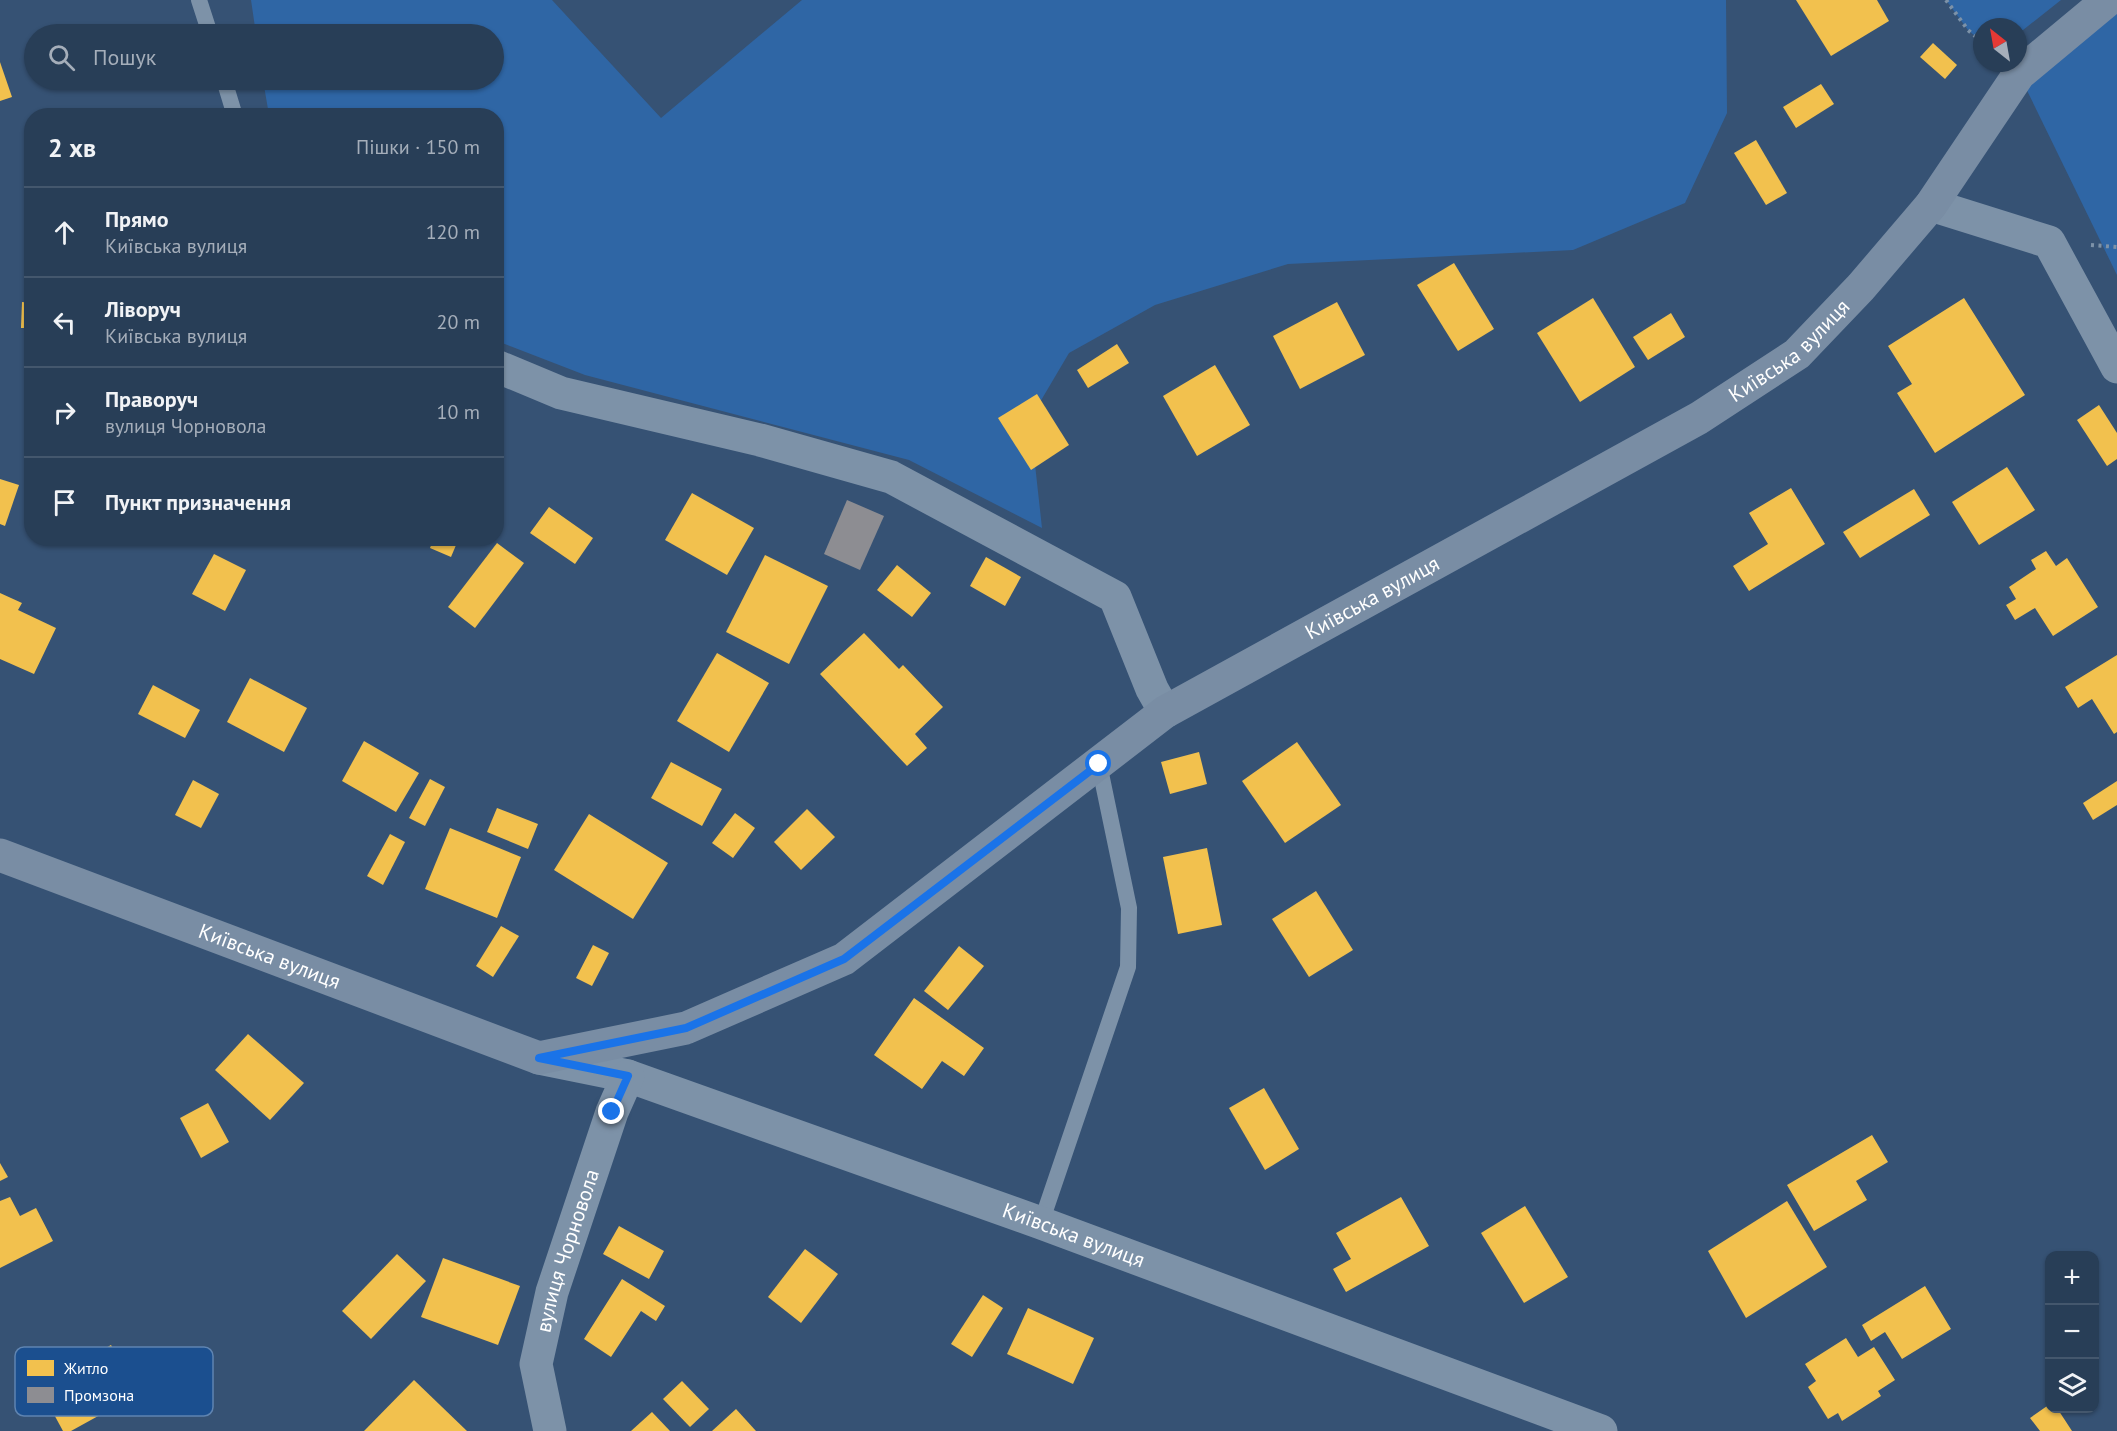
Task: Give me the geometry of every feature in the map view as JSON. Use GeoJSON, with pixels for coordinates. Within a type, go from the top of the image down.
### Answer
{"type":"FeatureCollection","features":[{"type":"Feature","properties":{"kind":"street","name":"Київська вулиця"},"geometry":{"type":"LineString","coordinates":[[539,1058],[686,1028],[844,959],[1165,712],[1699,418],[1797,354],[1862,287],[1930,205],[2019,74],[2108,0]]}},
{"type":"Feature","properties":{"kind":"street"},"geometry":{"type":"LineString","coordinates":[[1930,205],[2049,242],[2117,367]]}},
{"type":"Feature","properties":{"kind":"street"},"geometry":{"type":"LineString","coordinates":[[504,369],[561,393],[760,441],[899,481],[1115,597],[1152,689],[1165,712]]}},
{"type":"Feature","properties":{"kind":"street","name":"Київська вулиця"},"geometry":{"type":"LineString","coordinates":[[0,855],[539,1058],[628,1076],[1041,1223],[1601,1431]]}},
{"type":"Feature","properties":{"kind":"street","name":"вулиця Чорновола"},"geometry":{"type":"LineString","coordinates":[[550,1431],[536,1364],[556,1281],[612,1112],[628,1076]]}},
{"type":"Feature","properties":{"kind":"lane"},"geometry":{"type":"LineString","coordinates":[[200,0],[207,24]]}},
{"type":"Feature","properties":{"kind":"lane"},"geometry":{"type":"LineString","coordinates":[[227,90],[233,108]]}},
{"type":"Feature","properties":{"kind":"lane"},"geometry":{"type":"LineString","coordinates":[[1041,1223],[1128,967],[1129,908],[1099,764]]}},
{"type":"Feature","properties":{"kind":"path"},"geometry":{"type":"LineString","coordinates":[[1946,0],[1973,34]]}},
{"type":"Feature","properties":{"kind":"shaded area"},"geometry":{"type":"Polygon","coordinates":[[[251,0],[552,0],[661,118],[802,0],[1726,0],[1727,113],[1685,203],[1573,250],[1288,264],[1155,305],[1069,353],[1030,419],[1042,528],[909,460],[585,375],[504,344],[504,108],[268,108],[265,90],[504,90],[504,24],[255,24],[251,0]]]}},
{"type":"Feature","properties":{"kind":"shaded area"},"geometry":{"type":"Polygon","coordinates":[[[1946,0],[2061,0],[2027,27],[2027,18],[1973,18],[1973,34],[1946,0]]]}},
{"type":"Feature","properties":{"kind":"shaded area"},"geometry":{"type":"Polygon","coordinates":[[[2117,0],[2117,275],[2019,74],[2027,72],[2027,68],[2117,0]]]}},
{"type":"Feature","properties":{"kind":"building: Житло"},"geometry":{"type":"Polygon","coordinates":[[[1796,0],[1877,0],[1889,21],[1831,56],[1796,0]]]}},
{"type":"Feature","properties":{"kind":"building: Житло"},"geometry":{"type":"Polygon","coordinates":[[[1933,43],[1957,65],[1945,79],[1920,57],[1933,43]]]}},
{"type":"Feature","properties":{"kind":"building: Житло"},"geometry":{"type":"Polygon","coordinates":[[[0,62],[12,97],[0,101],[0,62]]]}},
{"type":"Feature","properties":{"kind":"building: Житло"},"geometry":{"type":"Polygon","coordinates":[[[1821,84],[1834,104],[1796,128],[1783,107],[1821,84]]]}},
{"type":"Feature","properties":{"kind":"building: Житло"},"geometry":{"type":"Polygon","coordinates":[[[1756,140],[1787,193],[1766,205],[1734,153],[1756,140]]]}},
{"type":"Feature","properties":{"kind":"building: Житло"},"geometry":{"type":"Polygon","coordinates":[[[1454,263],[1494,329],[1458,351],[1417,285],[1454,263]]]}},
{"type":"Feature","properties":{"kind":"building: Житло"},"geometry":{"type":"Polygon","coordinates":[[[1593,298],[1635,367],[1580,402],[1537,333],[1593,298]]]}},
{"type":"Feature","properties":{"kind":"building: Житло"},"geometry":{"type":"Polygon","coordinates":[[[1964,298],[2025,395],[1935,453],[1897,393],[1912,384],[1888,346],[1964,298]]]}},
{"type":"Feature","properties":{"kind":"building: Житло"},"geometry":{"type":"Polygon","coordinates":[[[22,302],[24,302],[24,328],[21,328],[22,302]]]}},
{"type":"Feature","properties":{"kind":"building: Житло"},"geometry":{"type":"Polygon","coordinates":[[[1337,302],[1365,355],[1300,389],[1273,336],[1337,302]]]}},
{"type":"Feature","properties":{"kind":"building: Житло"},"geometry":{"type":"Polygon","coordinates":[[[1671,313],[1685,337],[1648,360],[1633,337],[1671,313]]]}},
{"type":"Feature","properties":{"kind":"building: Житло"},"geometry":{"type":"Polygon","coordinates":[[[1117,344],[1129,363],[1088,388],[1077,370],[1117,344]]]}},
{"type":"Feature","properties":{"kind":"building: Житло"},"geometry":{"type":"Polygon","coordinates":[[[1215,365],[1250,425],[1197,456],[1163,396],[1215,365]]]}},
{"type":"Feature","properties":{"kind":"building: Житло"},"geometry":{"type":"Polygon","coordinates":[[[1037,394],[1069,445],[1031,470],[998,418],[1037,394]]]}},
{"type":"Feature","properties":{"kind":"building: Житло"},"geometry":{"type":"Polygon","coordinates":[[[2099,405],[2117,433],[2117,459],[2107,466],[2077,420],[2099,405]]]}},
{"type":"Feature","properties":{"kind":"building: Житло"},"geometry":{"type":"Polygon","coordinates":[[[2007,467],[2035,510],[1979,545],[1952,502],[2007,467]]]}},
{"type":"Feature","properties":{"kind":"building: Житло"},"geometry":{"type":"Polygon","coordinates":[[[0,479],[19,485],[5,526],[0,524],[0,479]]]}},
{"type":"Feature","properties":{"kind":"building: Житло"},"geometry":{"type":"Polygon","coordinates":[[[1791,488],[1825,544],[1749,591],[1733,566],[1768,544],[1749,513],[1791,488]]]}},
{"type":"Feature","properties":{"kind":"building: Житло"},"geometry":{"type":"Polygon","coordinates":[[[1914,489],[1930,515],[1860,558],[1843,532],[1914,489]]]}},
{"type":"Feature","properties":{"kind":"building: Житло"},"geometry":{"type":"Polygon","coordinates":[[[692,493],[754,528],[727,575],[665,540],[692,493]]]}},
{"type":"Feature","properties":{"kind":"building: Житло"},"geometry":{"type":"Polygon","coordinates":[[[549,507],[593,538],[575,564],[530,533],[549,507]]]}},
{"type":"Feature","properties":{"kind":"building: Житло"},"geometry":{"type":"Polygon","coordinates":[[[431,546],[456,546],[451,557],[430,548],[431,546]]]}},
{"type":"Feature","properties":{"kind":"building: Житло"},"geometry":{"type":"Polygon","coordinates":[[[495,546],[501,546],[524,563],[475,628],[448,607],[495,546]]]}},
{"type":"Feature","properties":{"kind":"building: Житло"},"geometry":{"type":"Polygon","coordinates":[[[2046,551],[2056,566],[2067,558],[2098,607],[2053,636],[2035,608],[2015,620],[2006,605],[2016,599],[2009,587],[2036,569],[2031,560],[2046,551]]]}},
{"type":"Feature","properties":{"kind":"building: Житло"},"geometry":{"type":"Polygon","coordinates":[[[214,554],[246,570],[225,611],[192,594],[214,554]]]}},
{"type":"Feature","properties":{"kind":"building: Житло"},"geometry":{"type":"Polygon","coordinates":[[[765,555],[828,586],[789,664],[726,632],[765,555]]]}},
{"type":"Feature","properties":{"kind":"building: Житло"},"geometry":{"type":"Polygon","coordinates":[[[986,557],[1021,577],[1005,606],[970,586],[986,557]]]}},
{"type":"Feature","properties":{"kind":"building: Житло"},"geometry":{"type":"Polygon","coordinates":[[[897,565],[931,593],[912,617],[877,590],[897,565]]]}},
{"type":"Feature","properties":{"kind":"building: Житло"},"geometry":{"type":"Polygon","coordinates":[[[0,593],[22,603],[18,610],[56,628],[34,674],[0,659],[0,593]]]}},
{"type":"Feature","properties":{"kind":"building: Житло"},"geometry":{"type":"Polygon","coordinates":[[[864,633],[899,669],[903,665],[943,707],[915,734],[927,748],[907,766],[820,674],[864,633]]]}},
{"type":"Feature","properties":{"kind":"building: Житло"},"geometry":{"type":"Polygon","coordinates":[[[717,653],[769,683],[729,752],[677,721],[717,653]]]}},
{"type":"Feature","properties":{"kind":"building: Житло"},"geometry":{"type":"Polygon","coordinates":[[[2117,655],[2117,732],[2114,734],[2092,699],[2078,708],[2065,687],[2117,655]]]}},
{"type":"Feature","properties":{"kind":"building: Житло"},"geometry":{"type":"Polygon","coordinates":[[[250,678],[307,708],[284,752],[227,722],[250,678]]]}},
{"type":"Feature","properties":{"kind":"building: Житло"},"geometry":{"type":"Polygon","coordinates":[[[153,685],[200,710],[185,738],[138,714],[153,685]]]}},
{"type":"Feature","properties":{"kind":"building: Житло"},"geometry":{"type":"Polygon","coordinates":[[[364,741],[419,773],[396,812],[342,781],[364,741]]]}},
{"type":"Feature","properties":{"kind":"building: Житло"},"geometry":{"type":"Polygon","coordinates":[[[1297,742],[1341,805],[1285,843],[1242,781],[1297,742]]]}},
{"type":"Feature","properties":{"kind":"building: Житло"},"geometry":{"type":"Polygon","coordinates":[[[1199,752],[1207,784],[1170,794],[1161,762],[1199,752]]]}},
{"type":"Feature","properties":{"kind":"building: Житло"},"geometry":{"type":"Polygon","coordinates":[[[671,762],[722,789],[702,826],[651,798],[671,762]]]}},
{"type":"Feature","properties":{"kind":"building: Житло"},"geometry":{"type":"Polygon","coordinates":[[[430,779],[445,787],[425,826],[409,818],[430,779]]]}},
{"type":"Feature","properties":{"kind":"building: Житло"},"geometry":{"type":"Polygon","coordinates":[[[193,780],[219,794],[201,828],[175,815],[193,780]]]}},
{"type":"Feature","properties":{"kind":"building: Житло"},"geometry":{"type":"Polygon","coordinates":[[[2117,781],[2117,805],[2093,820],[2083,803],[2117,781]]]}},
{"type":"Feature","properties":{"kind":"building: Житло"},"geometry":{"type":"Polygon","coordinates":[[[497,808],[538,824],[528,849],[487,832],[497,808]]]}},
{"type":"Feature","properties":{"kind":"building: Житло"},"geometry":{"type":"Polygon","coordinates":[[[807,809],[835,837],[801,870],[774,842],[807,809]]]}},
{"type":"Feature","properties":{"kind":"building: Житло"},"geometry":{"type":"Polygon","coordinates":[[[735,813],[755,828],[733,858],[712,843],[735,813]]]}},
{"type":"Feature","properties":{"kind":"building: Житло"},"geometry":{"type":"Polygon","coordinates":[[[589,814],[668,863],[633,919],[554,870],[589,814]]]}},
{"type":"Feature","properties":{"kind":"building: Житло"},"geometry":{"type":"Polygon","coordinates":[[[450,828],[521,857],[497,918],[425,889],[450,828]]]}},
{"type":"Feature","properties":{"kind":"building: Житло"},"geometry":{"type":"Polygon","coordinates":[[[390,834],[405,842],[383,885],[367,876],[390,834]]]}},
{"type":"Feature","properties":{"kind":"building: Житло"},"geometry":{"type":"Polygon","coordinates":[[[1207,848],[1222,925],[1178,934],[1163,857],[1207,848]]]}},
{"type":"Feature","properties":{"kind":"building: Житло"},"geometry":{"type":"Polygon","coordinates":[[[1316,891],[1353,950],[1309,977],[1272,919],[1316,891]]]}},
{"type":"Feature","properties":{"kind":"building: Житло"},"geometry":{"type":"Polygon","coordinates":[[[501,926],[519,936],[493,977],[476,966],[501,926]]]}},
{"type":"Feature","properties":{"kind":"building: Житло"},"geometry":{"type":"Polygon","coordinates":[[[593,945],[609,953],[592,986],[576,978],[593,945]]]}},
{"type":"Feature","properties":{"kind":"building: Житло"},"geometry":{"type":"Polygon","coordinates":[[[959,946],[984,966],[948,1010],[924,991],[959,946]]]}},
{"type":"Feature","properties":{"kind":"building: Житло"},"geometry":{"type":"Polygon","coordinates":[[[914,998],[984,1048],[964,1076],[942,1061],[922,1089],[874,1055],[914,998]]]}},
{"type":"Feature","properties":{"kind":"building: Житло"},"geometry":{"type":"Polygon","coordinates":[[[248,1034],[304,1083],[270,1120],[215,1070],[248,1034]]]}},
{"type":"Feature","properties":{"kind":"building: Житло"},"geometry":{"type":"Polygon","coordinates":[[[1264,1088],[1299,1149],[1265,1170],[1229,1108],[1264,1088]]]}},
{"type":"Feature","properties":{"kind":"building: Житло"},"geometry":{"type":"Polygon","coordinates":[[[208,1103],[229,1142],[201,1158],[180,1118],[208,1103]]]}},
{"type":"Feature","properties":{"kind":"building: Житло"},"geometry":{"type":"Polygon","coordinates":[[[1872,1135],[1888,1162],[1856,1181],[1867,1200],[1814,1231],[1787,1185],[1872,1135]]]}},
{"type":"Feature","properties":{"kind":"building: Житло"},"geometry":{"type":"Polygon","coordinates":[[[0,1163],[8,1177],[0,1181],[0,1163]]]}},
{"type":"Feature","properties":{"kind":"building: Житло"},"geometry":{"type":"Polygon","coordinates":[[[10,1197],[20,1216],[36,1208],[53,1241],[0,1268],[0,1201],[10,1197]]]}},
{"type":"Feature","properties":{"kind":"building: Житло"},"geometry":{"type":"Polygon","coordinates":[[[1401,1197],[1429,1246],[1346,1292],[1333,1269],[1351,1259],[1336,1233],[1401,1197]]]}},
{"type":"Feature","properties":{"kind":"building: Житло"},"geometry":{"type":"Polygon","coordinates":[[[1787,1201],[1827,1267],[1746,1318],[1708,1251],[1787,1201]]]}},
{"type":"Feature","properties":{"kind":"building: Житло"},"geometry":{"type":"Polygon","coordinates":[[[1525,1206],[1568,1277],[1524,1303],[1481,1233],[1525,1206]]]}},
{"type":"Feature","properties":{"kind":"building: Житло"},"geometry":{"type":"Polygon","coordinates":[[[619,1226],[664,1251],[649,1279],[603,1254],[619,1226]]]}},
{"type":"Feature","properties":{"kind":"building: Житло"},"geometry":{"type":"Polygon","coordinates":[[[805,1249],[838,1274],[801,1323],[768,1297],[805,1249]]]}},
{"type":"Feature","properties":{"kind":"building: Житло"},"geometry":{"type":"Polygon","coordinates":[[[397,1254],[426,1281],[371,1339],[342,1311],[397,1254]]]}},
{"type":"Feature","properties":{"kind":"building: Житло"},"geometry":{"type":"Polygon","coordinates":[[[443,1258],[520,1286],[498,1345],[421,1317],[443,1258]]]}},
{"type":"Feature","properties":{"kind":"building: Житло"},"geometry":{"type":"Polygon","coordinates":[[[622,1279],[665,1306],[656,1321],[641,1311],[611,1357],[584,1339],[622,1279]]]}},
{"type":"Feature","properties":{"kind":"building: Житло"},"geometry":{"type":"Polygon","coordinates":[[[1925,1286],[1951,1329],[1902,1359],[1885,1332],[1871,1341],[1862,1325],[1925,1286]]]}},
{"type":"Feature","properties":{"kind":"building: Житло"},"geometry":{"type":"Polygon","coordinates":[[[983,1295],[1003,1308],[972,1357],[951,1344],[983,1295]]]}},
{"type":"Feature","properties":{"kind":"building: Житло"},"geometry":{"type":"Polygon","coordinates":[[[1028,1308],[1094,1338],[1073,1384],[1007,1354],[1028,1308]]]}},
{"type":"Feature","properties":{"kind":"building: Житло"},"geometry":{"type":"Polygon","coordinates":[[[1846,1338],[1858,1357],[1874,1347],[1895,1380],[1878,1391],[1881,1396],[1842,1421],[1838,1413],[1828,1419],[1808,1387],[1816,1381],[1805,1364],[1846,1338]]]}},
{"type":"Feature","properties":{"kind":"building: Житло"},"geometry":{"type":"Polygon","coordinates":[[[414,1380],[467,1431],[364,1431],[414,1380]]]}},
{"type":"Feature","properties":{"kind":"building: Житло"},"geometry":{"type":"Polygon","coordinates":[[[682,1381],[709,1409],[690,1427],[663,1399],[682,1381]]]}},
{"type":"Feature","properties":{"kind":"building: Житло"},"geometry":{"type":"Polygon","coordinates":[[[2045,1408],[2045,1413],[2060,1413],[2072,1431],[2040,1431],[2030,1418],[2045,1408]]]}},
{"type":"Feature","properties":{"kind":"building: Житло"},"geometry":{"type":"Polygon","coordinates":[[[736,1409],[756,1431],[712,1431],[736,1409]]]}},
{"type":"Feature","properties":{"kind":"building: Житло"},"geometry":{"type":"Polygon","coordinates":[[[652,1412],[670,1431],[631,1431],[652,1412]]]}},
{"type":"Feature","properties":{"kind":"building: Житло"},"geometry":{"type":"Polygon","coordinates":[[[55,1416],[98,1416],[71,1431],[63,1431],[55,1416]]]}},
{"type":"Feature","properties":{"kind":"building: Промзона"},"geometry":{"type":"Polygon","coordinates":[[[847,500],[884,516],[860,570],[824,554],[847,500]]]}},
{"type":"Feature","properties":{"kind":"route"},"geometry":{"type":"LineString","coordinates":[[612,1112],[628,1076],[539,1058],[686,1028],[844,959],[1099,764]]}}]}
